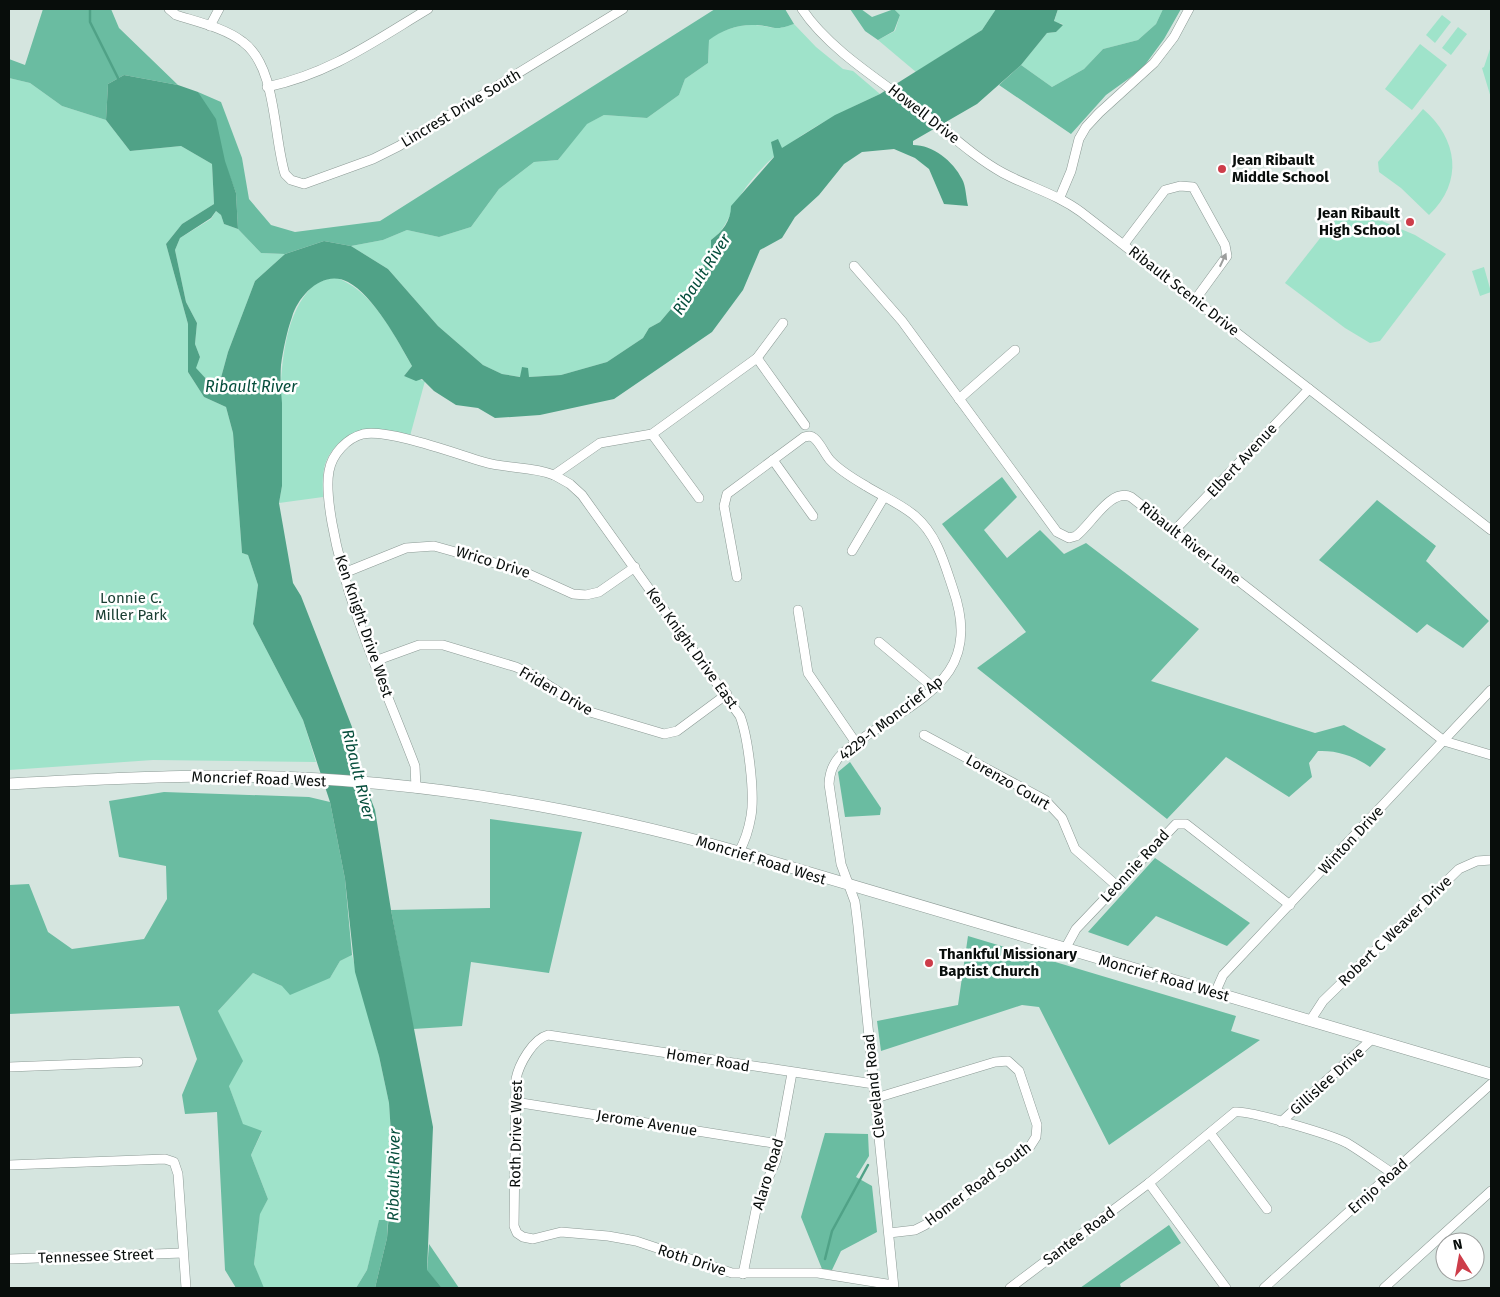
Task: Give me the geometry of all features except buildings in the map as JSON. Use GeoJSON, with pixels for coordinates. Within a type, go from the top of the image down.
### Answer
{"type":"FeatureCollection","features":[{"type":"Feature","properties":{"kind":"main road","name":"Moncrief Road West"},"geometry":{"type":"LineString","coordinates":[[9,784],[151,777],[222,776],[416,788],[485,797],[596,817],[739,852],[848,886],[1491,1074]]}},
{"type":"Feature","properties":{"kind":"street"},"geometry":{"type":"LineString","coordinates":[[169,9],[176,15],[231,34],[250,49],[263,70],[267,87],[310,76],[334,66],[428,9]]}},
{"type":"Feature","properties":{"kind":"street"},"geometry":{"type":"LineString","coordinates":[[210,26],[219,9]]}},
{"type":"Feature","properties":{"kind":"street","name":"Howell Drive"},"geometry":{"type":"LineString","coordinates":[[802,9],[817,28],[848,55],[988,164],[1015,179],[1060,197]]}},
{"type":"Feature","properties":{"kind":"street"},"geometry":{"type":"LineString","coordinates":[[1060,197],[1072,171],[1079,139],[1086,127],[1098,113],[1154,63],[1174,38],[1189,9]]}},
{"type":"Feature","properties":{"kind":"street","name":"Lincrest Drive South"},"geometry":{"type":"LineString","coordinates":[[267,87],[283,167],[291,180],[298,184],[310,183],[348,170],[399,146],[617,10]]}},
{"type":"Feature","properties":{"kind":"street"},"geometry":{"type":"LineString","coordinates":[[1124,244],[1165,190],[1180,186],[1193,187],[1225,245],[1227,256],[1195,300]]}},
{"type":"Feature","properties":{"kind":"street","name":"Ribault Scenic Drive"},"geometry":{"type":"LineString","coordinates":[[1060,197],[1124,244],[1491,530]]}},
{"type":"Feature","properties":{"kind":"street","name":"Ribault River Lane"},"geometry":{"type":"LineString","coordinates":[[854,266],[902,321],[1057,532],[1069,538],[1076,536],[1111,500],[1121,494],[1131,497],[1444,741]]}},
{"type":"Feature","properties":{"kind":"street"},"geometry":{"type":"LineString","coordinates":[[554,474],[600,443],[652,434],[757,358],[783,323]]}},
{"type":"Feature","properties":{"kind":"street"},"geometry":{"type":"LineString","coordinates":[[959,399],[1015,350]]}},
{"type":"Feature","properties":{"kind":"street"},"geometry":{"type":"LineString","coordinates":[[757,358],[805,425]]}},
{"type":"Feature","properties":{"kind":"street","name":"Elbert Avenue"},"geometry":{"type":"LineString","coordinates":[[1174,531],[1309,389]]}},
{"type":"Feature","properties":{"kind":"street","name":"Ken Knight Drive West"},"geometry":{"type":"LineString","coordinates":[[416,788],[415,766],[344,573],[330,512],[328,476],[331,461],[343,445],[352,439],[361,435],[382,433],[488,464],[543,470],[554,474]]}},
{"type":"Feature","properties":{"kind":"street"},"geometry":{"type":"LineString","coordinates":[[652,434],[699,498]]}},
{"type":"Feature","properties":{"kind":"street","name":"4229-1 Moncrief Ap"},"geometry":{"type":"LineString","coordinates":[[772,460],[804,437],[810,436],[814,438],[830,460],[841,470],[916,517],[933,538],[960,611],[962,631],[957,659],[949,673],[934,688],[838,757],[832,765],[829,784],[840,864],[848,886]]}},
{"type":"Feature","properties":{"kind":"street"},"geometry":{"type":"LineString","coordinates":[[737,577],[724,499],[730,491],[772,460],[813,516]]}},
{"type":"Feature","properties":{"kind":"street","name":"Ken Knight Drive East"},"geometry":{"type":"LineString","coordinates":[[554,474],[570,484],[582,495],[727,694],[740,716],[744,726],[751,795],[751,816],[739,852]]}},
{"type":"Feature","properties":{"kind":"street"},"geometry":{"type":"LineString","coordinates":[[852,551],[884,497]]}},
{"type":"Feature","properties":{"kind":"street","name":"Wrico Drive"},"geometry":{"type":"LineString","coordinates":[[344,573],[406,548],[434,546],[520,570],[573,594],[586,595],[599,592],[634,567]]}},
{"type":"Feature","properties":{"kind":"street"},"geometry":{"type":"LineString","coordinates":[[798,610],[808,673],[856,743]]}},
{"type":"Feature","properties":{"kind":"street"},"geometry":{"type":"LineString","coordinates":[[879,642],[934,688]]}},
{"type":"Feature","properties":{"kind":"street","name":"Friden Drive"},"geometry":{"type":"LineString","coordinates":[[375,661],[419,645],[443,645],[524,671],[590,712],[664,734],[677,731],[727,694]]}},
{"type":"Feature","properties":{"kind":"street","name":"Winton Drive"},"geometry":{"type":"LineString","coordinates":[[1215,993],[1223,975],[1491,690]]}},
{"type":"Feature","properties":{"kind":"street","name":"Lorenzo Court"},"geometry":{"type":"LineString","coordinates":[[924,735],[1045,800],[1062,818],[1074,849],[1117,886]]}},
{"type":"Feature","properties":{"kind":"street"},"geometry":{"type":"LineString","coordinates":[[1444,741],[1491,755]]}},
{"type":"Feature","properties":{"kind":"street","name":"Leonnie Road"},"geometry":{"type":"LineString","coordinates":[[1065,949],[1076,929],[1173,826],[1183,823],[1290,905]]}},
{"type":"Feature","properties":{"kind":"street","name":"Robert C Weaver Drive"},"geometry":{"type":"LineString","coordinates":[[1310,1021],[1323,1001],[1460,869],[1477,861],[1491,860]]}},
{"type":"Feature","properties":{"kind":"street","name":"Cleveland Road"},"geometry":{"type":"LineString","coordinates":[[848,886],[855,902],[894,1287]]}},
{"type":"Feature","properties":{"kind":"street","name":"Homer Road"},"geometry":{"type":"LineString","coordinates":[[543,1036],[548,1035],[874,1084]]}},
{"type":"Feature","properties":{"kind":"street","name":"Roth Drive West"},"geometry":{"type":"LineString","coordinates":[[523,1237],[516,1233],[514,1226],[515,1102],[518,1069],[543,1036]]}},
{"type":"Feature","properties":{"kind":"street","name":"Gillislee Drive"},"geometry":{"type":"LineString","coordinates":[[1281,1122],[1372,1039]]}},
{"type":"Feature","properties":{"kind":"street","name":"Homer Road South"},"geometry":{"type":"LineString","coordinates":[[876,1098],[995,1062],[1008,1061],[1019,1071],[1037,1126],[1036,1137],[1029,1148],[925,1225],[915,1230],[889,1234]]}},
{"type":"Feature","properties":{"kind":"street"},"geometry":{"type":"LineString","coordinates":[[9,1067],[138,1062]]}},
{"type":"Feature","properties":{"kind":"street","name":"Alaro Road"},"geometry":{"type":"LineString","coordinates":[[743,1274],[758,1205],[773,1169],[792,1073]]}},
{"type":"Feature","properties":{"kind":"street","name":"Ernjo Road"},"geometry":{"type":"LineString","coordinates":[[1264,1288],[1491,1084]]}},
{"type":"Feature","properties":{"kind":"street","name":"Jerome Avenue"},"geometry":{"type":"LineString","coordinates":[[515,1102],[779,1144]]}},
{"type":"Feature","properties":{"kind":"street"},"geometry":{"type":"LineString","coordinates":[[1267,1209],[1210,1133],[1235,1112],[1251,1113],[1346,1142],[1392,1173]]}},
{"type":"Feature","properties":{"kind":"street","name":"Santee Road"},"geometry":{"type":"LineString","coordinates":[[1010,1288],[1149,1184],[1210,1133]]}},
{"type":"Feature","properties":{"kind":"street"},"geometry":{"type":"LineString","coordinates":[[9,1165],[165,1159],[174,1162],[178,1174],[186,1288]]}},
{"type":"Feature","properties":{"kind":"street"},"geometry":{"type":"LineString","coordinates":[[1149,1184],[1226,1288]]}},
{"type":"Feature","properties":{"kind":"street"},"geometry":{"type":"LineString","coordinates":[[1384,1288],[1491,1191]]}},
{"type":"Feature","properties":{"kind":"street","name":"Roth Drive"},"geometry":{"type":"LineString","coordinates":[[523,1237],[533,1239],[561,1232],[608,1236],[636,1242],[732,1273],[818,1273],[894,1287]]}},
{"type":"Feature","properties":{"kind":"street","name":"Tennessee Street"},"geometry":{"type":"LineString","coordinates":[[9,1259],[183,1253]]}},
{"type":"Feature","properties":{"kind":"green space"},"geometry":{"type":"Polygon","coordinates":[[[894,9],[996,9],[982,30],[916,72],[878,40],[895,31],[900,15],[894,9]]]}},
{"type":"Feature","properties":{"kind":"green space"},"geometry":{"type":"Polygon","coordinates":[[[1058,9],[1163,9],[1156,24],[1138,40],[1103,49],[1084,69],[1052,87],[1021,65],[1047,33],[1056,32],[1063,24],[1054,22],[1058,9]]]}},
{"type":"Feature","properties":{"kind":"green space"},"geometry":{"type":"Polygon","coordinates":[[[1442,15],[1451,22],[1435,43],[1426,35],[1442,15]]]}},
{"type":"Feature","properties":{"kind":"green space"},"geometry":{"type":"Polygon","coordinates":[[[794,24],[816,47],[843,69],[853,71],[880,94],[822,123],[786,146],[770,160],[742,193],[725,225],[711,240],[711,253],[688,289],[660,322],[649,328],[643,338],[607,362],[561,375],[529,377],[522,368],[521,377],[502,374],[483,365],[438,326],[388,269],[351,246],[383,240],[407,230],[439,237],[471,227],[499,189],[534,162],[558,160],[586,124],[604,115],[647,118],[679,95],[685,79],[708,63],[709,39],[731,28],[755,25],[777,28],[794,24]]]}},
{"type":"Feature","properties":{"kind":"green space"},"geometry":{"type":"Polygon","coordinates":[[[1458,27],[1467,34],[1451,55],[1442,48],[1458,27]]]}},
{"type":"Feature","properties":{"kind":"green space"},"geometry":{"type":"Polygon","coordinates":[[[1420,44],[1447,65],[1412,110],[1385,89],[1420,44]]]}},
{"type":"Feature","properties":{"kind":"green space"},"geometry":{"type":"Polygon","coordinates":[[[1491,46],[1491,98],[1482,68],[1491,46]]]}},
{"type":"Feature","properties":{"kind":"green space","name":"Lonnie C. Miller Park"},"geometry":{"type":"Polygon","coordinates":[[[9,78],[30,83],[62,106],[106,120],[130,151],[181,146],[212,164],[214,204],[182,224],[166,244],[188,324],[188,372],[204,397],[226,407],[233,433],[242,553],[248,555],[258,585],[253,624],[303,720],[316,762],[153,760],[9,770],[9,78]]]}},
{"type":"Feature","properties":{"kind":"green space"},"geometry":{"type":"Polygon","coordinates":[[[1423,109],[1444,134],[1450,147],[1452,161],[1452,175],[1448,189],[1429,215],[1401,188],[1379,172],[1378,162],[1423,109]]]}},
{"type":"Feature","properties":{"kind":"green space"},"geometry":{"type":"Polygon","coordinates":[[[216,211],[221,215],[224,224],[238,229],[261,253],[285,254],[255,281],[228,352],[219,385],[209,382],[195,368],[200,357],[195,344],[197,323],[186,302],[175,250],[180,238],[211,219],[216,211]]]}},
{"type":"Feature","properties":{"kind":"green space"},"geometry":{"type":"Polygon","coordinates":[[[1361,212],[1415,235],[1446,254],[1380,341],[1370,343],[1345,328],[1285,283],[1332,223],[1340,217],[1361,212]]]}},
{"type":"Feature","properties":{"kind":"green space"},"geometry":{"type":"Polygon","coordinates":[[[1484,267],[1491,292],[1480,296],[1472,271],[1484,267]]]}},
{"type":"Feature","properties":{"kind":"green space"},"geometry":{"type":"Polygon","coordinates":[[[334,277],[360,291],[380,314],[412,366],[404,376],[425,381],[410,436],[388,430],[375,429],[358,432],[350,436],[336,446],[326,461],[323,476],[323,497],[279,503],[282,486],[281,383],[289,330],[297,308],[310,289],[318,283],[334,277]]]}},
{"type":"Feature","properties":{"kind":"green space"},"geometry":{"type":"Polygon","coordinates":[[[352,955],[379,1056],[389,1103],[393,1164],[388,1220],[379,1221],[367,1270],[356,1288],[263,1288],[254,1264],[260,1213],[268,1199],[251,1155],[262,1132],[243,1125],[229,1086],[218,1011],[253,973],[282,986],[330,978],[340,961],[352,955]]]}},
{"type":"Feature","properties":{"kind":"shaded area"},"geometry":{"type":"Polygon","coordinates":[[[43,9],[111,9],[119,28],[178,85],[124,75],[108,84],[106,120],[62,106],[30,83],[9,78],[9,59],[25,65],[43,9]]]}},
{"type":"Feature","properties":{"kind":"shaded area"},"geometry":{"type":"Polygon","coordinates":[[[715,9],[785,9],[794,24],[777,28],[755,25],[743,26],[731,28],[714,36],[709,40],[708,63],[685,79],[679,95],[647,118],[604,115],[587,124],[558,160],[534,162],[499,189],[471,227],[439,237],[407,230],[383,240],[351,246],[324,241],[285,254],[261,253],[238,229],[236,193],[198,92],[221,102],[242,158],[249,199],[271,225],[295,232],[380,221],[715,9]]]}},
{"type":"Feature","properties":{"kind":"shaded area"},"geometry":{"type":"Polygon","coordinates":[[[850,9],[861,9],[872,17],[894,9],[900,15],[894,31],[878,40],[865,31],[850,9]]]}},
{"type":"Feature","properties":{"kind":"shaded area"},"geometry":{"type":"Polygon","coordinates":[[[1163,9],[1181,9],[1164,39],[1142,69],[1106,95],[1071,134],[999,85],[1021,65],[1052,87],[1084,69],[1103,49],[1138,40],[1156,24],[1163,9]]]}},
{"type":"Feature","properties":{"kind":"shaded area"},"geometry":{"type":"Polygon","coordinates":[[[1002,477],[1017,497],[984,530],[1007,558],[1040,530],[1064,554],[1086,543],[1199,629],[1151,681],[1315,733],[1344,725],[1386,749],[1370,767],[1345,754],[1318,751],[1309,763],[1312,777],[1289,797],[1226,757],[1167,819],[977,668],[1026,632],[942,524],[1002,477]]]}},
{"type":"Feature","properties":{"kind":"shaded area"},"geometry":{"type":"Polygon","coordinates":[[[1377,500],[1436,546],[1426,561],[1489,621],[1463,648],[1427,624],[1417,633],[1319,560],[1377,500]]]}},
{"type":"Feature","properties":{"kind":"shaded area"},"geometry":{"type":"Polygon","coordinates":[[[850,762],[881,808],[880,815],[845,817],[838,772],[850,762]]]}},
{"type":"Feature","properties":{"kind":"shaded area"},"geometry":{"type":"Polygon","coordinates":[[[164,792],[309,797],[330,802],[345,879],[352,955],[340,961],[330,978],[290,995],[282,986],[253,973],[218,1011],[243,1061],[229,1086],[243,1124],[262,1131],[251,1155],[268,1199],[260,1214],[254,1264],[264,1288],[236,1288],[225,1270],[217,1112],[185,1114],[182,1095],[197,1059],[179,1006],[9,1014],[9,885],[29,884],[48,932],[72,949],[144,939],[167,899],[166,866],[119,857],[109,801],[164,792]]]}},
{"type":"Feature","properties":{"kind":"shaded area"},"geometry":{"type":"Polygon","coordinates":[[[490,819],[582,832],[549,973],[471,962],[462,1026],[413,1029],[391,910],[490,908],[490,819]]]}},
{"type":"Feature","properties":{"kind":"shaded area"},"geometry":{"type":"Polygon","coordinates":[[[1155,858],[1250,923],[1227,946],[1156,916],[1128,946],[1088,932],[1155,858]]]}},
{"type":"Feature","properties":{"kind":"shaded area"},"geometry":{"type":"Polygon","coordinates":[[[968,936],[1236,1016],[1231,1031],[1260,1040],[1109,1145],[1039,1007],[1022,1005],[881,1051],[877,1021],[958,1005],[968,936]]]}},
{"type":"Feature","properties":{"kind":"shaded area"},"geometry":{"type":"Polygon","coordinates":[[[825,1133],[868,1134],[869,1156],[856,1177],[872,1186],[877,1232],[841,1251],[832,1270],[822,1269],[801,1217],[825,1133]]]}},
{"type":"Feature","properties":{"kind":"shaded area"},"geometry":{"type":"Polygon","coordinates":[[[379,1220],[388,1220],[387,1238],[375,1288],[356,1288],[367,1270],[379,1220]]]}},
{"type":"Feature","properties":{"kind":"shaded area"},"geometry":{"type":"Polygon","coordinates":[[[1169,1225],[1181,1243],[1120,1284],[1121,1288],[1080,1288],[1169,1225]]]}},
{"type":"Feature","properties":{"kind":"shaded area"},"geometry":{"type":"Polygon","coordinates":[[[429,1244],[459,1288],[442,1288],[427,1271],[429,1244]]]}},
{"type":"Feature","properties":{"kind":"water","name":"Ribault River"},"geometry":{"type":"Polygon","coordinates":[[[996,9],[1058,9],[1054,21],[1063,25],[1056,32],[1047,33],[1021,65],[977,104],[913,141],[913,145],[935,151],[948,160],[958,172],[963,182],[968,206],[944,204],[929,169],[915,158],[894,149],[862,152],[844,164],[819,195],[795,217],[782,238],[760,250],[743,290],[712,332],[614,399],[540,415],[495,418],[478,408],[456,405],[434,391],[422,379],[416,381],[404,376],[412,366],[400,344],[376,308],[358,289],[348,282],[339,279],[322,281],[306,292],[295,308],[287,334],[281,365],[282,486],[279,503],[293,583],[301,596],[352,727],[358,765],[375,810],[391,910],[433,1127],[427,1270],[442,1288],[375,1288],[387,1238],[393,1164],[389,1103],[379,1056],[355,972],[345,879],[330,802],[303,720],[253,624],[258,585],[248,555],[242,553],[233,433],[226,407],[204,397],[188,372],[188,324],[166,244],[182,224],[214,204],[212,164],[181,146],[130,151],[106,120],[108,84],[124,75],[178,85],[198,92],[216,119],[225,161],[236,193],[238,229],[224,224],[221,215],[216,211],[211,218],[180,238],[175,250],[186,302],[197,323],[195,344],[200,357],[196,368],[209,382],[219,385],[228,352],[255,281],[285,254],[324,241],[351,246],[388,269],[438,326],[483,365],[502,374],[520,377],[522,367],[528,368],[529,377],[561,375],[607,362],[643,338],[649,328],[660,322],[688,289],[711,253],[711,240],[725,226],[731,206],[774,157],[771,142],[778,139],[782,148],[835,115],[880,94],[982,30],[996,9]]]}},
{"type":"Feature","properties":{"kind":"waterway"},"geometry":{"type":"LineString","coordinates":[[90,9],[90,22],[119,80]]}},
{"type":"Feature","properties":{"kind":"waterway"},"geometry":{"type":"LineString","coordinates":[[825,1259],[832,1231],[868,1165]]}},
{"type":"Feature","properties":{"kind":"place","name":"Jean Ribault Middle School"},"geometry":{"type":"Point","coordinates":[1222,169]}},
{"type":"Feature","properties":{"kind":"place","name":"Jean Ribault High School"},"geometry":{"type":"Point","coordinates":[1410,222]}},
{"type":"Feature","properties":{"kind":"place","name":"Thankful Missionary Baptist Church"},"geometry":{"type":"Point","coordinates":[929,963]}}]}
